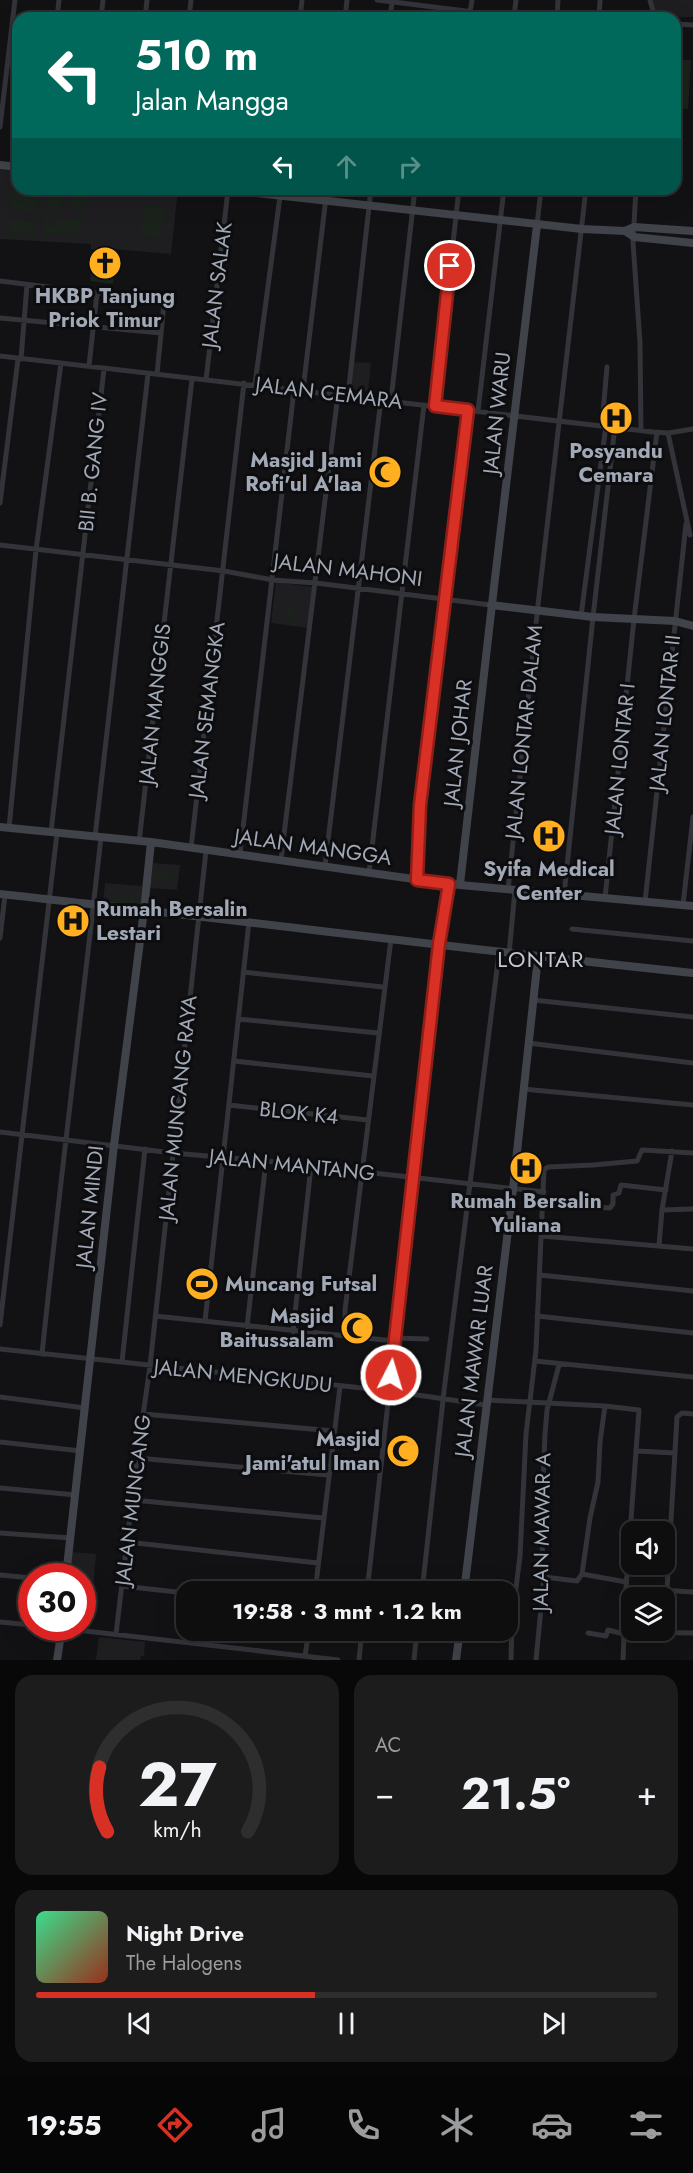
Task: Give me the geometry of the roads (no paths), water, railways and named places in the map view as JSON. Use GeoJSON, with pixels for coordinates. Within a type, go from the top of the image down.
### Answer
{"type":"FeatureCollection","features":[{"type":"Feature","properties":{"kind":"street"},"geometry":{"type":"LineString","coordinates":[[382,0],[426,3],[436,7],[470,12],[472,0]]}},
{"type":"Feature","properties":{"kind":"street"},"geometry":{"type":"LineString","coordinates":[[391,12],[392,2]]}},
{"type":"Feature","properties":{"kind":"street"},"geometry":{"type":"LineString","coordinates":[[436,7],[436,12]]}},
{"type":"Feature","properties":{"kind":"street"},"geometry":{"type":"LineString","coordinates":[[0,127],[12,25]]}},
{"type":"Feature","properties":{"kind":"street","name":"JALAN SALAK"},"geometry":{"type":"LineString","coordinates":[[206,380],[227,195]]}},
{"type":"Feature","properties":{"kind":"street"},"geometry":{"type":"LineString","coordinates":[[255,384],[280,195]]}},
{"type":"Feature","properties":{"kind":"street"},"geometry":{"type":"LineString","coordinates":[[295,195],[326,201],[537,225],[625,231],[634,227],[693,231]]}},
{"type":"Feature","properties":{"kind":"street"},"geometry":{"type":"LineString","coordinates":[[303,389],[326,195]]}},
{"type":"Feature","properties":{"kind":"street"},"geometry":{"type":"LineString","coordinates":[[348,395],[370,195]]}},
{"type":"Feature","properties":{"kind":"street"},"geometry":{"type":"LineString","coordinates":[[391,397],[414,195]]}},
{"type":"Feature","properties":{"kind":"street"},"geometry":{"type":"LineString","coordinates":[[435,406],[458,195]]}},
{"type":"Feature","properties":{"kind":"street"},"geometry":{"type":"LineString","coordinates":[[478,411],[503,195]]}},
{"type":"Feature","properties":{"kind":"street"},"geometry":{"type":"LineString","coordinates":[[537,225],[540,195]]}},
{"type":"Feature","properties":{"kind":"street","name":"JALAN LONTAR DALAM"},"geometry":{"type":"LineString","coordinates":[[508,954],[511,890],[537,611],[585,195]]}},
{"type":"Feature","properties":{"kind":"street"},"geometry":{"type":"LineString","coordinates":[[636,195],[634,237],[640,344],[641,430]]}},
{"type":"Feature","properties":{"kind":"street","name":"JALAN WARU"},"geometry":{"type":"LineString","coordinates":[[491,605],[504,516],[537,225]]}},
{"type":"Feature","properties":{"kind":"street"},"geometry":{"type":"LineString","coordinates":[[625,231],[634,237],[693,243]]}},
{"type":"Feature","properties":{"kind":"street"},"geometry":{"type":"LineString","coordinates":[[0,281],[97,293],[162,298],[164,303],[157,374]]}},
{"type":"Feature","properties":{"kind":"street"},"geometry":{"type":"LineString","coordinates":[[0,503],[27,285]]}},
{"type":"Feature","properties":{"kind":"street"},"geometry":{"type":"LineString","coordinates":[[89,366],[97,293]]}},
{"type":"Feature","properties":{"kind":"street"},"geometry":{"type":"LineString","coordinates":[[0,318],[161,333]]}},
{"type":"Feature","properties":{"kind":"street","name":"JALAN CEMARA"},"geometry":{"type":"LineString","coordinates":[[0,357],[381,399],[391,397],[424,405],[604,424],[657,432],[668,433],[693,429]]}},
{"type":"Feature","properties":{"kind":"street"},"geometry":{"type":"LineString","coordinates":[[9,828],[36,550],[61,363]]}},
{"type":"Feature","properties":{"kind":"street"},"geometry":{"type":"LineString","coordinates":[[581,616],[604,424],[607,367]]}},
{"type":"Feature","properties":{"kind":"street","name":"BII B. GANG IV"},"geometry":{"type":"LineString","coordinates":[[0,1325],[50,900],[54,833],[104,369]]}},
{"type":"Feature","properties":{"kind":"street"},"geometry":{"type":"LineString","coordinates":[[42,1354],[64,1140],[94,904],[98,837],[148,374]]}},
{"type":"Feature","properties":{"kind":"street","name":"JALAN MANGGIS"},"geometry":{"type":"LineString","coordinates":[[139,842],[192,379]]}},
{"type":"Feature","properties":{"kind":"street","name":"JALAN SEMANGKA"},"geometry":{"type":"LineString","coordinates":[[191,848],[244,383]]}},
{"type":"Feature","properties":{"kind":"street"},"geometry":{"type":"LineString","coordinates":[[240,854],[294,390]]}},
{"type":"Feature","properties":{"kind":"street"},"geometry":{"type":"LineString","coordinates":[[281,859],[338,394]]}},
{"type":"Feature","properties":{"kind":"street"},"geometry":{"type":"LineString","coordinates":[[325,866],[381,399]]}},
{"type":"Feature","properties":{"kind":"street"},"geometry":{"type":"LineString","coordinates":[[369,873],[424,405]]}},
{"type":"Feature","properties":{"kind":"street"},"geometry":{"type":"LineString","coordinates":[[417,880],[420,805],[468,410]]}},
{"type":"Feature","properties":{"kind":"street"},"geometry":{"type":"LineString","coordinates":[[564,895],[615,426]]}},
{"type":"Feature","properties":{"kind":"street","name":"JALAN LONTAR I"},"geometry":{"type":"LineString","coordinates":[[605,898],[634,619],[657,432]]}},
{"type":"Feature","properties":{"kind":"street"},"geometry":{"type":"LineString","coordinates":[[668,433],[690,535]]}},
{"type":"Feature","properties":{"kind":"street","name":"JALAN LONTAR II"},"geometry":{"type":"LineString","coordinates":[[645,902],[686,524]]}},
{"type":"Feature","properties":{"kind":"street","name":"JALAN MAHONI"},"geometry":{"type":"LineString","coordinates":[[0,545],[537,611],[593,617],[675,621],[693,626]]}},
{"type":"Feature","properties":{"kind":"street","name":"JALAN JOHAR"},"geometry":{"type":"LineString","coordinates":[[460,884],[491,605]]}},
{"type":"Feature","properties":{"kind":"street"},"geometry":{"type":"LineString","coordinates":[[683,905],[693,817]]}},
{"type":"Feature","properties":{"kind":"street","name":"JALAN MANGGA"},"geometry":{"type":"LineString","coordinates":[[0,827],[151,842],[449,884],[693,906]]}},
{"type":"Feature","properties":{"kind":"street","name":"JALAN MINDI"},"geometry":{"type":"LineString","coordinates":[[68,1563],[114,1145],[151,842]]}},
{"type":"Feature","properties":{"kind":"street","name":"JALAN MUNCANG RAYA"},"geometry":{"type":"LineString","coordinates":[[150,1366],[206,851]]}},
{"type":"Feature","properties":{"kind":"street"},"geometry":{"type":"LineString","coordinates":[[368,1581],[439,944],[449,884]]}},
{"type":"Feature","properties":{"kind":"street"},"geometry":{"type":"LineString","coordinates":[[0,938],[2,895],[200,916],[499,953],[693,973]]}},
{"type":"Feature","properties":{"kind":"street"},"geometry":{"type":"LineString","coordinates":[[205,1321],[249,922]]}},
{"type":"Feature","properties":{"kind":"street"},"geometry":{"type":"LineString","coordinates":[[572,929],[693,941]]}},
{"type":"Feature","properties":{"kind":"street"},"geometry":{"type":"LineString","coordinates":[[345,1336],[345,1310],[391,939]]}},
{"type":"Feature","properties":{"kind":"street"},"geometry":{"type":"LineString","coordinates":[[423,1581],[499,953]]}},
{"type":"Feature","properties":{"kind":"street","name":"JALAN MAWAR LUAR"},"geometry":{"type":"LineString","coordinates":[[465,1581],[513,1189],[538,957]]}},
{"type":"Feature","properties":{"kind":"street"},"geometry":{"type":"LineString","coordinates":[[243,972],[384,987]]}},
{"type":"Feature","properties":{"kind":"street"},"geometry":{"type":"LineString","coordinates":[[533,1000],[693,1017]]}},
{"type":"Feature","properties":{"kind":"street"},"geometry":{"type":"LineString","coordinates":[[238,1019],[378,1033]]}},
{"type":"Feature","properties":{"kind":"street"},"geometry":{"type":"LineString","coordinates":[[528,1043],[693,1063]]}},
{"type":"Feature","properties":{"kind":"street"},"geometry":{"type":"LineString","coordinates":[[234,1061],[373,1076]]}},
{"type":"Feature","properties":{"kind":"street"},"geometry":{"type":"LineString","coordinates":[[523,1089],[693,1105]]}},
{"type":"Feature","properties":{"kind":"street","name":"BLOK K4"},"geometry":{"type":"LineString","coordinates":[[229,1105],[368,1120]]}},
{"type":"Feature","properties":{"kind":"street","name":"JALAN MANTANG"},"geometry":{"type":"LineString","coordinates":[[0,1131],[173,1153],[223,1156],[544,1192]]}},
{"type":"Feature","properties":{"kind":"street"},"geometry":{"type":"LineString","coordinates":[[122,1362],[145,1149]]}},
{"type":"Feature","properties":{"kind":"street"},"geometry":{"type":"LineString","coordinates":[[511,1660],[512,1620],[520,1556],[526,1434],[535,1361],[546,1167],[629,1162],[638,1160],[642,1150],[693,1153]]}},
{"type":"Feature","properties":{"kind":"street"},"geometry":{"type":"LineString","coordinates":[[659,1245],[662,1210],[672,1151]]}},
{"type":"Feature","properties":{"kind":"street"},"geometry":{"type":"LineString","coordinates":[[247,1327],[266,1161]]}},
{"type":"Feature","properties":{"kind":"street"},"geometry":{"type":"LineString","coordinates":[[293,1332],[311,1166]]}},
{"type":"Feature","properties":{"kind":"street"},"geometry":{"type":"LineString","coordinates":[[577,1206],[610,1208],[613,1204],[613,1195],[619,1194],[621,1185],[666,1190]]}},
{"type":"Feature","properties":{"kind":"street"},"geometry":{"type":"LineString","coordinates":[[662,1210],[693,1209]]}},
{"type":"Feature","properties":{"kind":"street"},"geometry":{"type":"LineString","coordinates":[[543,1236],[693,1249]]}},
{"type":"Feature","properties":{"kind":"street"},"geometry":{"type":"LineString","coordinates":[[540,1275],[693,1291]]}},
{"type":"Feature","properties":{"kind":"street"},"geometry":{"type":"LineString","coordinates":[[155,1316],[293,1332],[394,1340],[427,1340]]}},
{"type":"Feature","properties":{"kind":"street"},"geometry":{"type":"LineString","coordinates":[[537,1317],[693,1333]]}},
{"type":"Feature","properties":{"kind":"street","name":"JALAN MENGKUDU"},"geometry":{"type":"LineString","coordinates":[[0,1349],[390,1391],[444,1400],[639,1409],[637,1451]]}},
{"type":"Feature","properties":{"kind":"street"},"geometry":{"type":"LineString","coordinates":[[535,1361],[693,1377]]}},
{"type":"Feature","properties":{"kind":"street","name":"JALAN MAWAR A"},"geometry":{"type":"LineString","coordinates":[[536,1660],[544,1577],[541,1527],[545,1434],[549,1404],[559,1365]]}},
{"type":"Feature","properties":{"kind":"street","name":"JALAN MUNCANG"},"geometry":{"type":"LineString","coordinates":[[116,1634],[150,1366]]}},
{"type":"Feature","properties":{"kind":"street"},"geometry":{"type":"LineString","coordinates":[[316,1581],[340,1387]]}},
{"type":"Feature","properties":{"kind":"street"},"geometry":{"type":"LineString","coordinates":[[0,1397],[86,1408]]}},
{"type":"Feature","properties":{"kind":"street"},"geometry":{"type":"LineString","coordinates":[[544,1577],[577,1581],[582,1574],[598,1482],[605,1406]]}},
{"type":"Feature","properties":{"kind":"street"},"geometry":{"type":"LineString","coordinates":[[667,1587],[677,1417],[682,1413],[693,1414]]}},
{"type":"Feature","properties":{"kind":"street"},"geometry":{"type":"LineString","coordinates":[[143,1414],[334,1431]]}},
{"type":"Feature","properties":{"kind":"street"},"geometry":{"type":"LineString","coordinates":[[0,1442],[81,1451]]}},
{"type":"Feature","properties":{"kind":"street"},"geometry":{"type":"LineString","coordinates":[[626,1585],[637,1451],[675,1453]]}},
{"type":"Feature","properties":{"kind":"street"},"geometry":{"type":"LineString","coordinates":[[137,1458],[328,1474]]}},
{"type":"Feature","properties":{"kind":"street"},"geometry":{"type":"LineString","coordinates":[[0,1488],[76,1495]]}},
{"type":"Feature","properties":{"kind":"street"},"geometry":{"type":"LineString","coordinates":[[133,1500],[323,1518]]}},
{"type":"Feature","properties":{"kind":"street"},"geometry":{"type":"LineString","coordinates":[[0,1533],[71,1538]]}},
{"type":"Feature","properties":{"kind":"street"},"geometry":{"type":"LineString","coordinates":[[128,1542],[318,1563]]}},
{"type":"Feature","properties":{"kind":"street"},"geometry":{"type":"LineString","coordinates":[[582,1574],[642,1587]]}},
{"type":"Feature","properties":{"kind":"street"},"geometry":{"type":"LineString","coordinates":[[0,1575],[18,1577]]}},
{"type":"Feature","properties":{"kind":"street"},"geometry":{"type":"LineString","coordinates":[[122,1586],[176,1592]]}},
{"type":"Feature","properties":{"kind":"street"},"geometry":{"type":"LineString","coordinates":[[675,1591],[693,1592]]}},
{"type":"Feature","properties":{"kind":"street"},"geometry":{"type":"LineString","coordinates":[[0,1622],[18,1624]]}},
{"type":"Feature","properties":{"kind":"street"},"geometry":{"type":"LineString","coordinates":[[588,1633],[606,1636],[608,1630],[621,1632]]}},
{"type":"Feature","properties":{"kind":"street"},"geometry":{"type":"LineString","coordinates":[[96,1632],[338,1660]]}},
{"type":"Feature","properties":{"kind":"street"},"geometry":{"type":"LineString","coordinates":[[675,1633],[693,1633]]}},
{"type":"Feature","properties":{"kind":"street"},"geometry":{"type":"LineString","coordinates":[[57,1660],[59,1641]]}},
{"type":"Feature","properties":{"kind":"street"},"geometry":{"type":"LineString","coordinates":[[305,1656],[307,1641]]}},
{"type":"Feature","properties":{"kind":"street"},"geometry":{"type":"LineString","coordinates":[[359,1660],[361,1641]]}},
{"type":"Feature","properties":{"kind":"street"},"geometry":{"type":"LineString","coordinates":[[414,1660],[416,1641]]}},
{"type":"Feature","properties":{"kind":"street"},"geometry":{"type":"LineString","coordinates":[[456,1660],[459,1641]]}},
{"type":"Feature","properties":{"kind":"street"},"geometry":{"type":"LineString","coordinates":[[623,1660],[624,1641]]}},
{"type":"Feature","properties":{"kind":"place","name":"HKBP Tanjung Priok Timur"},"geometry":{"type":"Point","coordinates":[105,263]}},
{"type":"Feature","properties":{"kind":"place","name":"Posyandu Cemara"},"geometry":{"type":"Point","coordinates":[616,418]}},
{"type":"Feature","properties":{"kind":"place","name":"Masjid Jami Rofi'ul A'laa"},"geometry":{"type":"Point","coordinates":[385,472]}},
{"type":"Feature","properties":{"kind":"place","name":"Syifa Medical Center"},"geometry":{"type":"Point","coordinates":[549,836]}},
{"type":"Feature","properties":{"kind":"place","name":"Rumah Bersalin Lestari"},"geometry":{"type":"Point","coordinates":[73,921]}},
{"type":"Feature","properties":{"kind":"place","name":"Rumah Bersalin Yuliana"},"geometry":{"type":"Point","coordinates":[526,1168]}},
{"type":"Feature","properties":{"kind":"place","name":"Muncang Futsal"},"geometry":{"type":"Point","coordinates":[202,1284]}},
{"type":"Feature","properties":{"kind":"place","name":"Masjid Baitussalam"},"geometry":{"type":"Point","coordinates":[357,1328]}},
{"type":"Feature","properties":{"kind":"place","name":"Masjid Jami'atul Iman"},"geometry":{"type":"Point","coordinates":[403,1451]}},
{"type":"Feature","properties":{"kind":"district","name":"LONTAR"},"geometry":{"type":"Point","coordinates":[541,959]}}]}
